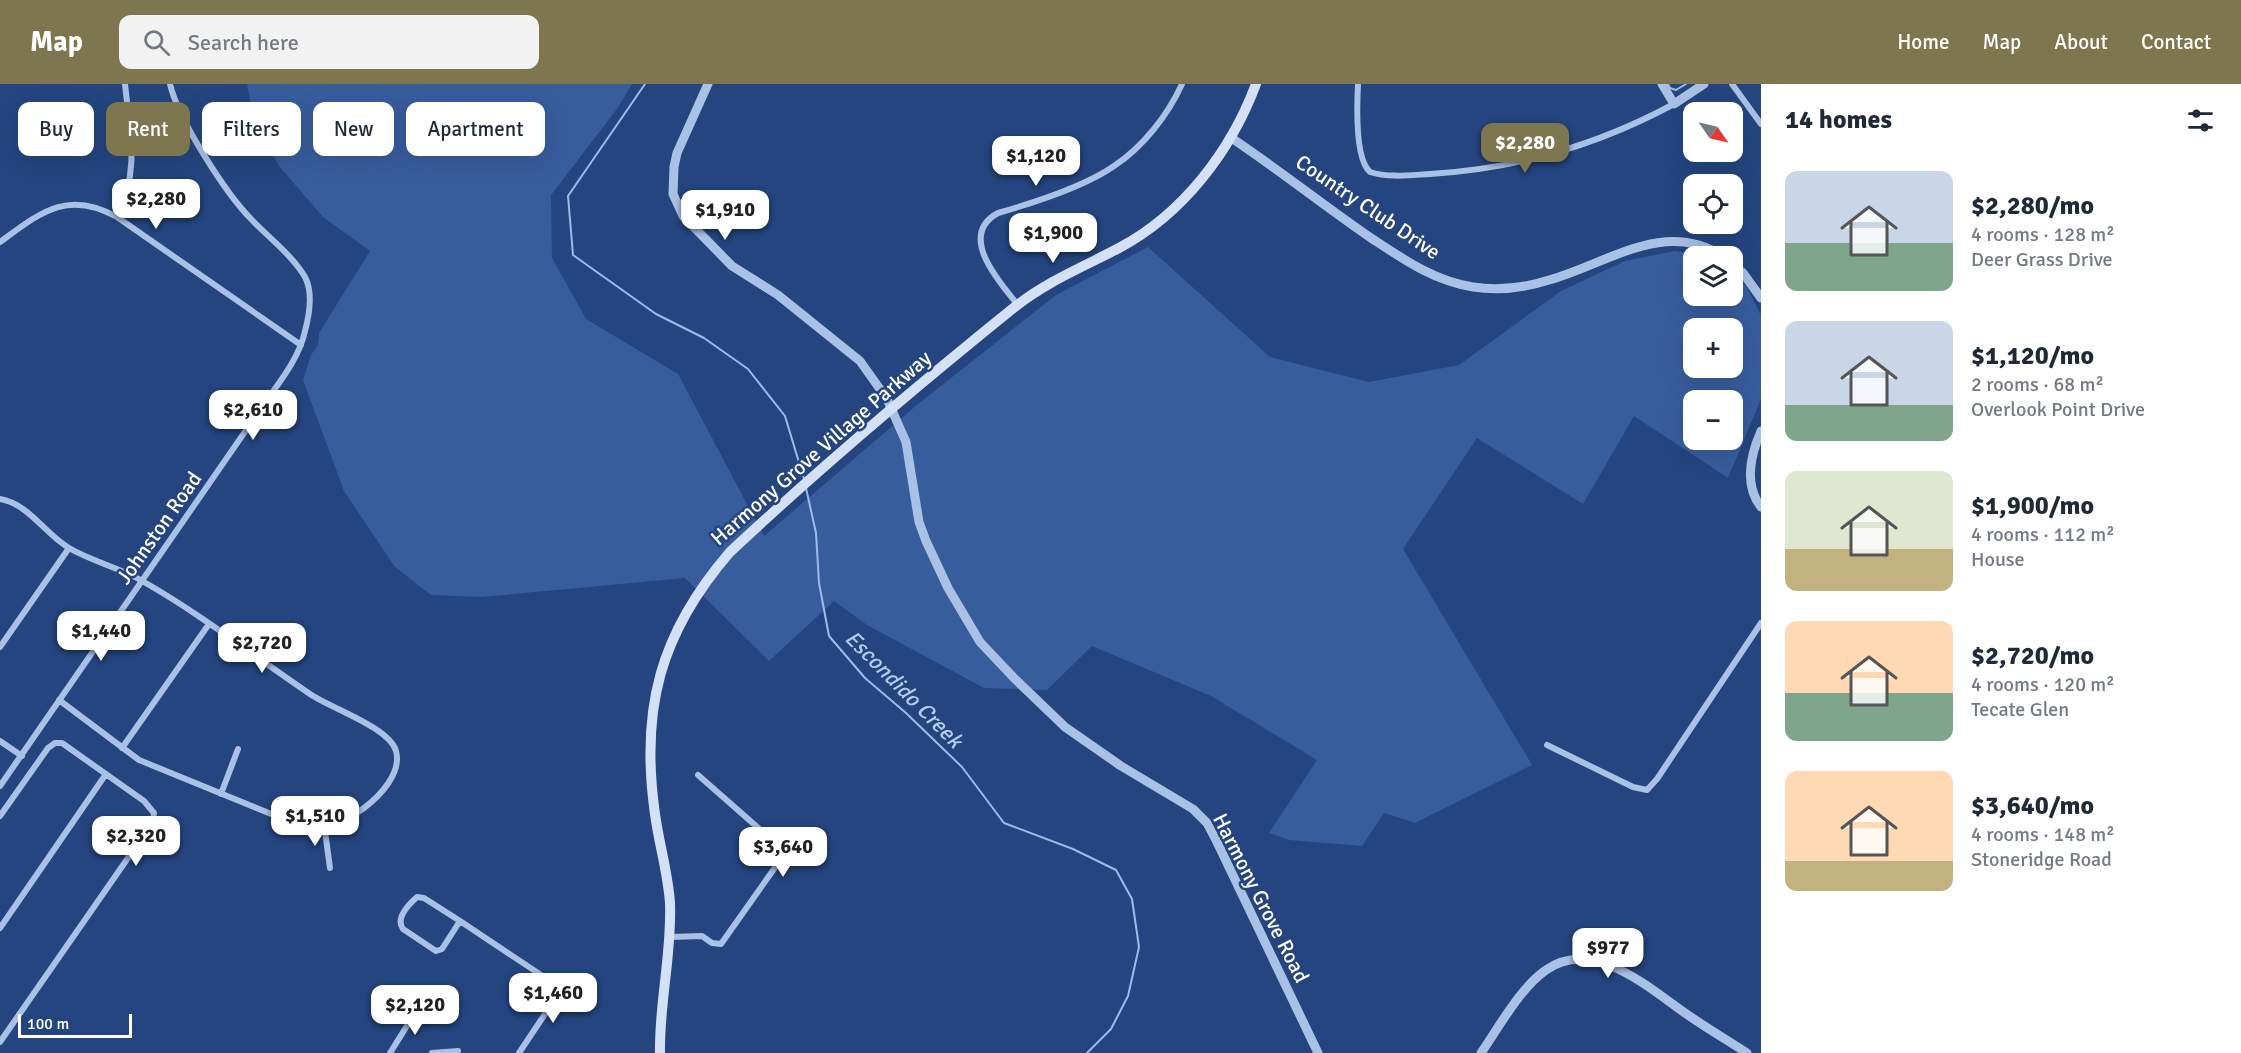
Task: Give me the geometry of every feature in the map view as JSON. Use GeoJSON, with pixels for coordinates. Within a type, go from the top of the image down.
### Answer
{"type":"FeatureCollection","features":[{"type":"Feature","properties":{"kind":"main road"},"geometry":{"type":"LineString","coordinates":[[1230,137],[1256,84]]}},
{"type":"Feature","properties":{"kind":"main road","name":"Harmony Grove Village Parkway"},"geometry":{"type":"LineString","coordinates":[[660,1053],[661,1011],[671,936],[670,900],[664,855],[655,815],[649,745],[653,702],[661,670],[691,603],[730,552],[869,426],[1018,305],[1051,282],[1119,248],[1155,224],[1198,183],[1215,162],[1230,137]]}},
{"type":"Feature","properties":{"kind":"street"},"geometry":{"type":"LineString","coordinates":[[117,217],[131,180],[132,154],[125,84]]}},
{"type":"Feature","properties":{"kind":"street","name":"Johnston Road"},"geometry":{"type":"LineString","coordinates":[[0,786],[273,391],[301,345],[305,331],[309,300],[306,278],[250,218],[212,168],[173,97],[170,84]]}},
{"type":"Feature","properties":{"kind":"street","name":"Harmony Grove Road"},"geometry":{"type":"LineString","coordinates":[[708,84],[677,153],[674,167],[673,194],[683,216],[732,267],[778,295],[860,361],[892,408],[909,453],[919,522],[931,553],[971,628],[996,660],[1065,727],[1121,766],[1185,803],[1202,817],[1217,842],[1318,1053]]}},
{"type":"Feature","properties":{"kind":"street"},"geometry":{"type":"LineString","coordinates":[[1018,305],[1005,289],[982,251],[980,237],[983,226],[998,213],[1089,180],[1116,165],[1148,134],[1170,106],[1182,84]]}},
{"type":"Feature","properties":{"kind":"street"},"geometry":{"type":"LineString","coordinates":[[1358,84],[1357,114],[1364,163],[1370,172],[1385,175],[1462,171],[1510,165],[1540,158],[1616,132],[1674,104],[1704,84]]}},
{"type":"Feature","properties":{"kind":"street"},"geometry":{"type":"LineString","coordinates":[[1662,84],[1674,104]]}},
{"type":"Feature","properties":{"kind":"street"},"geometry":{"type":"LineString","coordinates":[[1732,84],[1761,124]]}},
{"type":"Feature","properties":{"kind":"street","name":"Country Club Drive"},"geometry":{"type":"LineString","coordinates":[[1230,137],[1276,168],[1331,211],[1416,267],[1443,279],[1472,287],[1507,290],[1550,280],[1644,244],[1689,242],[1701,246]]}},
{"type":"Feature","properties":{"kind":"street"},"geometry":{"type":"LineString","coordinates":[[0,242],[35,217],[57,206],[89,205],[117,217],[301,345]]}},
{"type":"Feature","properties":{"kind":"street"},"geometry":{"type":"LineString","coordinates":[[1743,273],[1761,298]]}},
{"type":"Feature","properties":{"kind":"street"},"geometry":{"type":"LineString","coordinates":[[1761,431],[1753,450],[1750,474],[1753,490],[1761,507]]}},
{"type":"Feature","properties":{"kind":"street"},"geometry":{"type":"LineString","coordinates":[[0,499],[18,505],[54,538],[69,548],[143,581],[311,695],[383,735],[396,751],[393,776],[375,798],[353,815],[324,824],[307,826],[291,822],[151,766],[122,748],[59,700]]}},
{"type":"Feature","properties":{"kind":"street"},"geometry":{"type":"LineString","coordinates":[[0,647],[69,548]]}},
{"type":"Feature","properties":{"kind":"street"},"geometry":{"type":"LineString","coordinates":[[1547,745],[1633,787],[1647,790],[1657,779],[1761,623]]}},
{"type":"Feature","properties":{"kind":"street"},"geometry":{"type":"LineString","coordinates":[[122,748],[209,624]]}},
{"type":"Feature","properties":{"kind":"street"},"geometry":{"type":"LineString","coordinates":[[0,741],[22,756]]}},
{"type":"Feature","properties":{"kind":"street"},"geometry":{"type":"LineString","coordinates":[[0,816],[48,748],[55,743],[62,743],[106,774],[150,806],[154,813],[153,822],[0,1042]]}},
{"type":"Feature","properties":{"kind":"street"},"geometry":{"type":"LineString","coordinates":[[221,794],[238,749]]}},
{"type":"Feature","properties":{"kind":"street"},"geometry":{"type":"LineString","coordinates":[[0,928],[106,774]]}},
{"type":"Feature","properties":{"kind":"street"},"geometry":{"type":"LineString","coordinates":[[671,936],[702,936],[712,943],[721,944],[781,859],[782,854],[780,847],[698,775]]}},
{"type":"Feature","properties":{"kind":"street"},"geometry":{"type":"LineString","coordinates":[[324,824],[330,868]]}},
{"type":"Feature","properties":{"kind":"street"},"geometry":{"type":"LineString","coordinates":[[460,921],[442,949],[436,951],[400,925],[400,918],[417,897],[424,898],[460,921],[562,989]]}},
{"type":"Feature","properties":{"kind":"street"},"geometry":{"type":"LineString","coordinates":[[1481,1053],[1518,999],[1546,970],[1573,960],[1592,960],[1629,973],[1688,1016],[1747,1053]]}},
{"type":"Feature","properties":{"kind":"street"},"geometry":{"type":"LineString","coordinates":[[519,1053],[567,981]]}},
{"type":"Feature","properties":{"kind":"street"},"geometry":{"type":"LineString","coordinates":[[390,1053],[420,1005]]}},
{"type":"Feature","properties":{"kind":"street"},"geometry":{"type":"LineString","coordinates":[[432,1053],[458,1051]]}},
{"type":"Feature","properties":{"kind":"shaded area"},"geometry":{"type":"Polygon","coordinates":[[[247,84],[632,84],[617,109],[551,195],[552,258],[586,319],[678,374],[764,536],[918,404],[1056,295],[1148,247],[1270,357],[1369,382],[1459,365],[1561,291],[1625,261],[1675,251],[1683,252],[1683,306],[1743,306],[1743,283],[1746,286],[1761,315],[1761,399],[1743,442],[1743,390],[1683,390],[1683,448],[1634,416],[1583,504],[1477,438],[1403,549],[1532,765],[1415,823],[1384,813],[1362,846],[1289,840],[1269,833],[1317,760],[1211,696],[1092,646],[1047,690],[984,688],[867,625],[834,601],[769,661],[685,578],[482,597],[431,595],[395,567],[344,491],[303,380],[311,355],[318,345],[319,333],[370,251],[323,217],[273,156],[301,156],[301,102],[250,102],[247,84]]]}},
{"type":"Feature","properties":{"kind":"shaded area"},"geometry":{"type":"Polygon","coordinates":[[[1686,450],[1740,450],[1728,478],[1686,450]]]}},
{"type":"Feature","properties":{"kind":"waterway","name":"Escondido Creek"},"geometry":{"type":"LineString","coordinates":[[645,84],[568,196],[573,255],[656,314],[704,338],[748,369],[785,416],[804,479]]}},
{"type":"Feature","properties":{"kind":"waterway"},"geometry":{"type":"LineString","coordinates":[[1668,84],[1670,88],[1676,90],[1686,84]]}},
{"type":"Feature","properties":{"kind":"waterway","name":"Escondido Creek"},"geometry":{"type":"LineString","coordinates":[[806,488],[816,533],[819,583],[829,636],[865,678],[906,713],[962,767],[1004,823],[1073,849],[1116,870],[1132,899],[1139,947],[1128,996],[1111,1029],[1087,1053]]}}]}
